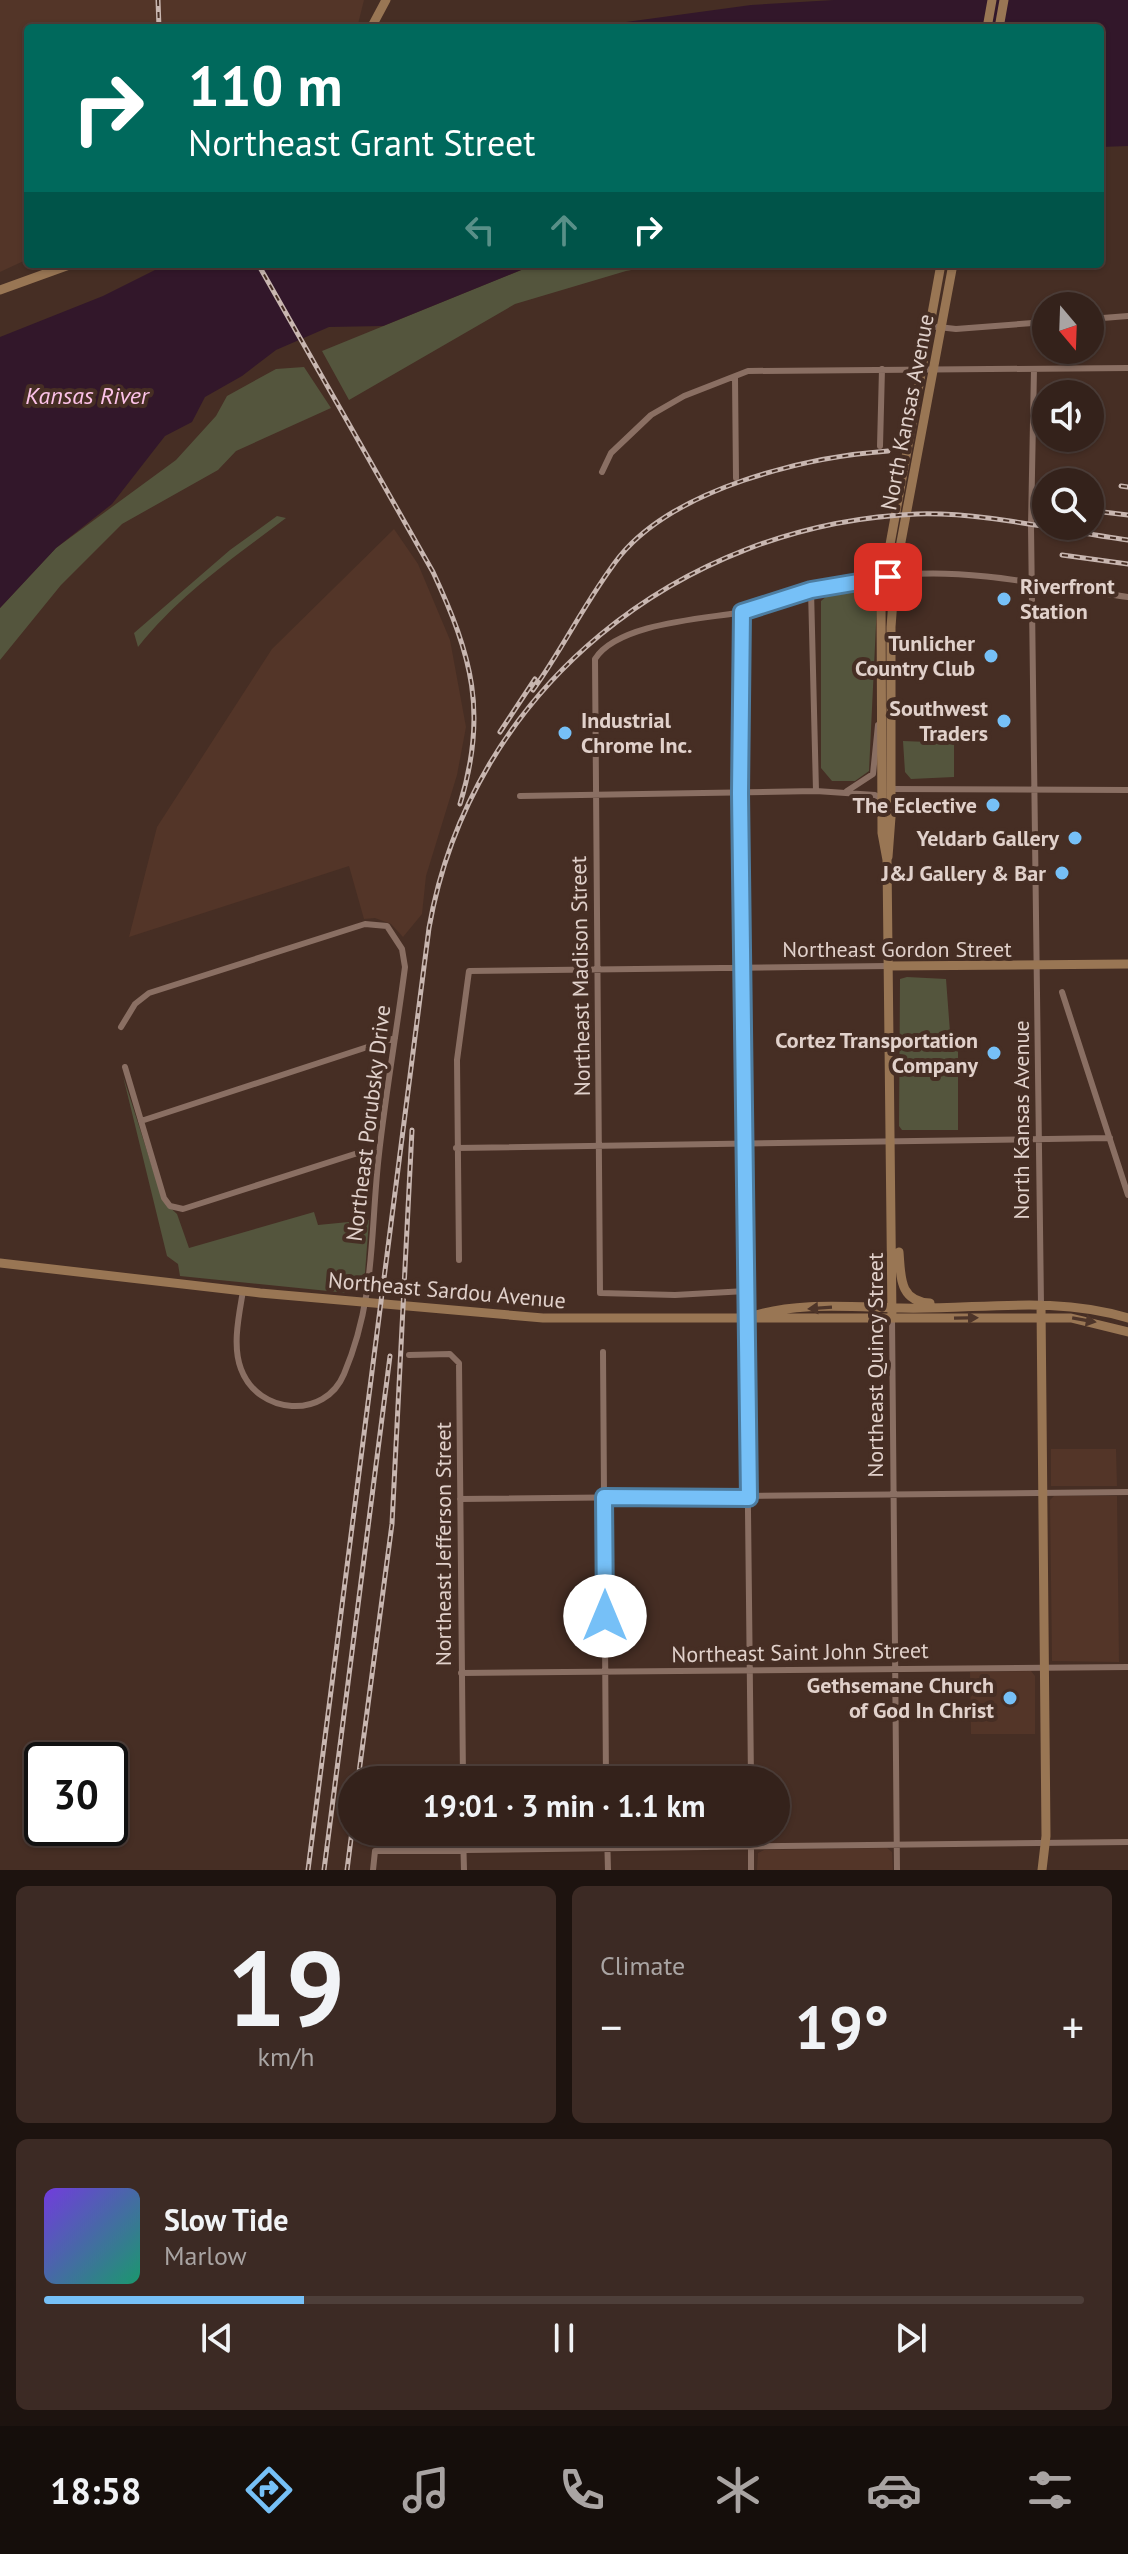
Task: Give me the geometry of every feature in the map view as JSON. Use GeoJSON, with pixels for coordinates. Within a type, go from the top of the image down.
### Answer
{"type":"FeatureCollection","features":[{"type":"Feature","properties":{"kind":"main road"},"geometry":{"type":"LineString","coordinates":[[373,24],[386,0]]}},
{"type":"Feature","properties":{"kind":"main road"},"geometry":{"type":"LineString","coordinates":[[988,24],[992,0]]}},
{"type":"Feature","properties":{"kind":"main road"},"geometry":{"type":"LineString","coordinates":[[1000,24],[1004,0]]}},
{"type":"Feature","properties":{"kind":"main road"},"geometry":{"type":"LineString","coordinates":[[0,290],[61,268]]}},
{"type":"Feature","properties":{"kind":"main road","name":"North Kansas Avenue"},"geometry":{"type":"LineString","coordinates":[[879,714],[881,594],[940,268]]}},
{"type":"Feature","properties":{"kind":"main road","name":"North Kansas Avenue"},"geometry":{"type":"LineString","coordinates":[[891,711],[891,627],[895,574],[952,268]]}},
{"type":"Feature","properties":{"kind":"main road","name":"Northeast Quincy Street"},"geometry":{"type":"LineString","coordinates":[[891,711],[887,860],[893,1313]]}},
{"type":"Feature","properties":{"kind":"main road","name":"Northeast Quincy Street"},"geometry":{"type":"LineString","coordinates":[[879,714],[882,833],[887,860]]}},
{"type":"Feature","properties":{"kind":"main road","name":"Northeast Gordon Street"},"geometry":{"type":"LineString","coordinates":[[888,966],[1128,964]]}},
{"type":"Feature","properties":{"kind":"main road"},"geometry":{"type":"LineString","coordinates":[[891,1226],[899,1248],[900,1279],[908,1296],[918,1302],[1077,1305],[1128,1318]]}},
{"type":"Feature","properties":{"kind":"main road","name":"Northeast Sardou Avenue"},"geometry":{"type":"LineString","coordinates":[[0,1263],[243,1291],[583,1320],[747,1318],[756,1321],[893,1313]]}},
{"type":"Feature","properties":{"kind":"main road"},"geometry":{"type":"LineString","coordinates":[[893,1313],[964,1305]]}},
{"type":"Feature","properties":{"kind":"main road","name":"North Kansas Avenue"},"geometry":{"type":"LineString","coordinates":[[1041,1305],[1045,1843],[1042,1870]]}},
{"type":"Feature","properties":{"kind":"main road"},"geometry":{"type":"LineString","coordinates":[[893,1313],[1086,1320],[1128,1332]]}},
{"type":"Feature","properties":{"kind":"street"},"geometry":{"type":"LineString","coordinates":[[1104,318],[1128,316]]}},
{"type":"Feature","properties":{"kind":"street"},"geometry":{"type":"LineString","coordinates":[[929,326],[968,328],[1032,323]]}},
{"type":"Feature","properties":{"kind":"street"},"geometry":{"type":"LineString","coordinates":[[602,472],[611,453],[651,415],[684,396],[748,371],[1128,368]]}},
{"type":"Feature","properties":{"kind":"street"},"geometry":{"type":"LineString","coordinates":[[880,446],[882,369]]}},
{"type":"Feature","properties":{"kind":"street","name":"North Kansas Avenue"},"geometry":{"type":"LineString","coordinates":[[1034,369],[1031,526],[1035,585],[1041,1305]]}},
{"type":"Feature","properties":{"kind":"street"},"geometry":{"type":"LineString","coordinates":[[735,378],[736,478]]}},
{"type":"Feature","properties":{"kind":"street"},"geometry":{"type":"LineString","coordinates":[[751,1766],[740,793],[742,612],[811,590],[921,574],[1128,597]]}},
{"type":"Feature","properties":{"kind":"street"},"geometry":{"type":"LineString","coordinates":[[811,590],[815,624],[816,791]]}},
{"type":"Feature","properties":{"kind":"street","name":"Northeast Madison Street"},"geometry":{"type":"LineString","coordinates":[[742,612],[659,624],[602,650],[595,659],[600,1293],[675,1295],[746,1291]]}},
{"type":"Feature","properties":{"kind":"street"},"geometry":{"type":"LineString","coordinates":[[846,792],[873,774],[879,714]]}},
{"type":"Feature","properties":{"kind":"street"},"geometry":{"type":"LineString","coordinates":[[891,789],[1128,790]]}},
{"type":"Feature","properties":{"kind":"street"},"geometry":{"type":"LineString","coordinates":[[520,796],[816,791],[875,795],[881,799]]}},
{"type":"Feature","properties":{"kind":"street","name":"Northeast Porubsky Drive"},"geometry":{"type":"LineString","coordinates":[[121,1027],[135,1004],[149,993],[365,924],[387,926],[402,949],[405,967],[379,1152],[364,1322],[340,1383],[327,1397],[305,1407],[283,1406],[267,1399],[248,1382],[237,1355],[243,1291]]}},
{"type":"Feature","properties":{"kind":"street","name":"Northeast Gordon Street"},"geometry":{"type":"LineString","coordinates":[[456,1148],[457,1049],[469,971],[888,966]]}},
{"type":"Feature","properties":{"kind":"street"},"geometry":{"type":"LineString","coordinates":[[1062,992],[1128,1195]]}},
{"type":"Feature","properties":{"kind":"street"},"geometry":{"type":"LineString","coordinates":[[141,1121],[395,1038]]}},
{"type":"Feature","properties":{"kind":"street"},"geometry":{"type":"LineString","coordinates":[[125,1067],[164,1198],[170,1206],[183,1209],[361,1152],[379,1152]]}},
{"type":"Feature","properties":{"kind":"street"},"geometry":{"type":"LineString","coordinates":[[459,1260],[456,1148],[1110,1138]]}},
{"type":"Feature","properties":{"kind":"street","name":"Northeast Quincy Street"},"geometry":{"type":"LineString","coordinates":[[893,1313],[897,1870]]}},
{"type":"Feature","properties":{"kind":"street"},"geometry":{"type":"LineString","coordinates":[[603,1352],[606,1766]]}},
{"type":"Feature","properties":{"kind":"street","name":"Northeast Jefferson Street"},"geometry":{"type":"LineString","coordinates":[[409,1355],[450,1354],[459,1363],[463,1766]]}},
{"type":"Feature","properties":{"kind":"street"},"geometry":{"type":"LineString","coordinates":[[460,1499],[1128,1492]]}},
{"type":"Feature","properties":{"kind":"street","name":"Northeast Saint John Street"},"geometry":{"type":"LineString","coordinates":[[461,1673],[1128,1667]]}},
{"type":"Feature","properties":{"kind":"street"},"geometry":{"type":"LineString","coordinates":[[790,1845],[1128,1842]]}},
{"type":"Feature","properties":{"kind":"street"},"geometry":{"type":"LineString","coordinates":[[464,1846],[464,1870]]}},
{"type":"Feature","properties":{"kind":"street"},"geometry":{"type":"LineString","coordinates":[[373,1870],[375,1851],[751,1846],[751,1870]]}},
{"type":"Feature","properties":{"kind":"street"},"geometry":{"type":"LineString","coordinates":[[608,1848],[608,1870]]}},
{"type":"Feature","properties":{"kind":"shaded area"},"geometry":{"type":"Polygon","coordinates":[[[0,0],[364,0],[358,24],[24,24],[24,261],[0,272],[0,0]]]}},
{"type":"Feature","properties":{"kind":"shaded area"},"geometry":{"type":"Polygon","coordinates":[[[394,529],[418,564],[450,640],[466,727],[457,775],[426,876],[422,914],[403,937],[391,924],[375,918],[364,919],[349,866],[129,937],[157,827],[272,649],[394,529]]]}},
{"type":"Feature","properties":{"kind":"shaded area"},"geometry":{"type":"Polygon","coordinates":[[[1051,1449],[1116,1449],[1117,1486],[1051,1486],[1051,1449]]]}},
{"type":"Feature","properties":{"kind":"shaded area"},"geometry":{"type":"Polygon","coordinates":[[[1054,1496],[1117,1496],[1119,1662],[1052,1661],[1050,1500],[1054,1496]]]}},
{"type":"Feature","properties":{"kind":"shaded area"},"geometry":{"type":"Polygon","coordinates":[[[1031,1671],[1035,1676],[1035,1734],[971,1734],[970,1672],[1031,1671]]]}},
{"type":"Feature","properties":{"kind":"shaded area"},"geometry":{"type":"Polygon","coordinates":[[[887,1848],[892,1852],[893,1870],[757,1870],[758,1853],[764,1850],[887,1848]]]}},
{"type":"Feature","properties":{"kind":"green space"},"geometry":{"type":"Polygon","coordinates":[[[526,268],[642,268],[515,304],[349,400],[322,351],[526,268]]]}},
{"type":"Feature","properties":{"kind":"green space"},"geometry":{"type":"Polygon","coordinates":[[[304,367],[331,408],[236,451],[218,470],[122,524],[61,585],[0,660],[0,608],[56,548],[176,460],[216,416],[227,396],[276,369],[304,367]]]}},
{"type":"Feature","properties":{"kind":"green space"},"geometry":{"type":"Polygon","coordinates":[[[277,516],[286,518],[189,594],[138,647],[134,633],[230,550],[277,516]]]}},
{"type":"Feature","properties":{"kind":"green space"},"geometry":{"type":"Polygon","coordinates":[[[878,583],[869,771],[855,781],[832,781],[821,768],[821,601],[834,590],[878,583]]]}},
{"type":"Feature","properties":{"kind":"green space"},"geometry":{"type":"Polygon","coordinates":[[[903,741],[954,743],[954,777],[911,779],[905,772],[903,741]]]}},
{"type":"Feature","properties":{"kind":"green space"},"geometry":{"type":"Polygon","coordinates":[[[900,979],[946,979],[950,1032],[958,1034],[958,1130],[902,1130],[899,1126],[900,979]]]}},
{"type":"Feature","properties":{"kind":"green space"},"geometry":{"type":"Polygon","coordinates":[[[123,1076],[163,1201],[177,1214],[189,1248],[314,1212],[318,1225],[369,1220],[365,1273],[348,1293],[180,1276],[178,1264],[167,1256],[123,1076]]]}},
{"type":"Feature","properties":{"kind":"water"},"geometry":{"type":"Polygon","coordinates":[[[834,0],[1128,0],[1128,146],[1104,147],[1104,24],[611,24],[751,5],[834,0]]]}},
{"type":"Feature","properties":{"kind":"water","name":"Kansas River"},"geometry":{"type":"Polygon","coordinates":[[[159,268],[526,268],[383,326],[329,327],[276,350],[242,376],[205,397],[192,422],[165,436],[112,504],[56,548],[0,608],[0,337],[103,296],[159,268]]]}},
{"type":"Feature","properties":{"kind":"railway"},"geometry":{"type":"LineString","coordinates":[[158,0],[159,24]]}},
{"type":"Feature","properties":{"kind":"railway"},"geometry":{"type":"LineString","coordinates":[[260,268],[433,572],[458,631],[472,685],[474,713],[473,741],[460,804]]}},
{"type":"Feature","properties":{"kind":"railway"},"geometry":{"type":"LineString","coordinates":[[533,690],[620,556],[644,532],[708,494],[744,480],[819,460],[888,451]]}},
{"type":"Feature","properties":{"kind":"railway"},"geometry":{"type":"LineString","coordinates":[[1121,486],[1128,487]]}},
{"type":"Feature","properties":{"kind":"railway"},"geometry":{"type":"LineString","coordinates":[[1104,512],[1128,515]]}},
{"type":"Feature","properties":{"kind":"railway"},"geometry":{"type":"LineString","coordinates":[[308,1870],[429,928],[452,842],[490,764],[539,695],[600,635],[670,586],[747,549],[830,525],[917,514],[996,519],[1128,540]]}},
{"type":"Feature","properties":{"kind":"railway"},"geometry":{"type":"LineString","coordinates":[[1062,555],[1128,564]]}},
{"type":"Feature","properties":{"kind":"railway"},"geometry":{"type":"LineString","coordinates":[[500,732],[535,679]]}},
{"type":"Feature","properties":{"kind":"railway"},"geometry":{"type":"LineString","coordinates":[[360,1766],[392,1524],[412,1130]]}},
{"type":"Feature","properties":{"kind":"railway"},"geometry":{"type":"LineString","coordinates":[[324,1870],[390,1356]]}},
{"type":"Feature","properties":{"kind":"railway"},"geometry":{"type":"LineString","coordinates":[[347,1870],[350,1846]]}},
{"type":"Feature","properties":{"kind":"place","name":"Riverfront Station"},"geometry":{"type":"Point","coordinates":[1004,599]}},
{"type":"Feature","properties":{"kind":"place","name":"Tunlicher Country Club"},"geometry":{"type":"Point","coordinates":[991,656]}},
{"type":"Feature","properties":{"kind":"place","name":"Southwest Traders"},"geometry":{"type":"Point","coordinates":[1004,721]}},
{"type":"Feature","properties":{"kind":"place","name":"Industrial Chrome Inc."},"geometry":{"type":"Point","coordinates":[565,733]}},
{"type":"Feature","properties":{"kind":"place","name":"The Eclective"},"geometry":{"type":"Point","coordinates":[993,805]}},
{"type":"Feature","properties":{"kind":"place","name":"Yeldarb Gallery"},"geometry":{"type":"Point","coordinates":[1075,838]}},
{"type":"Feature","properties":{"kind":"place","name":"J&J Gallery & Bar"},"geometry":{"type":"Point","coordinates":[1062,873]}},
{"type":"Feature","properties":{"kind":"place","name":"Cortez Transportation Company"},"geometry":{"type":"Point","coordinates":[994,1053]}},
{"type":"Feature","properties":{"kind":"place","name":"Gethsemane Church of God In Christ"},"geometry":{"type":"Point","coordinates":[1010,1698]}},
{"type":"Feature","properties":{"kind":"route"},"geometry":{"type":"LineString","coordinates":[[605,1616],[604,1497],[749,1498],[740,793],[742,612],[758,604],[811,590],[888,577]]}}]}
